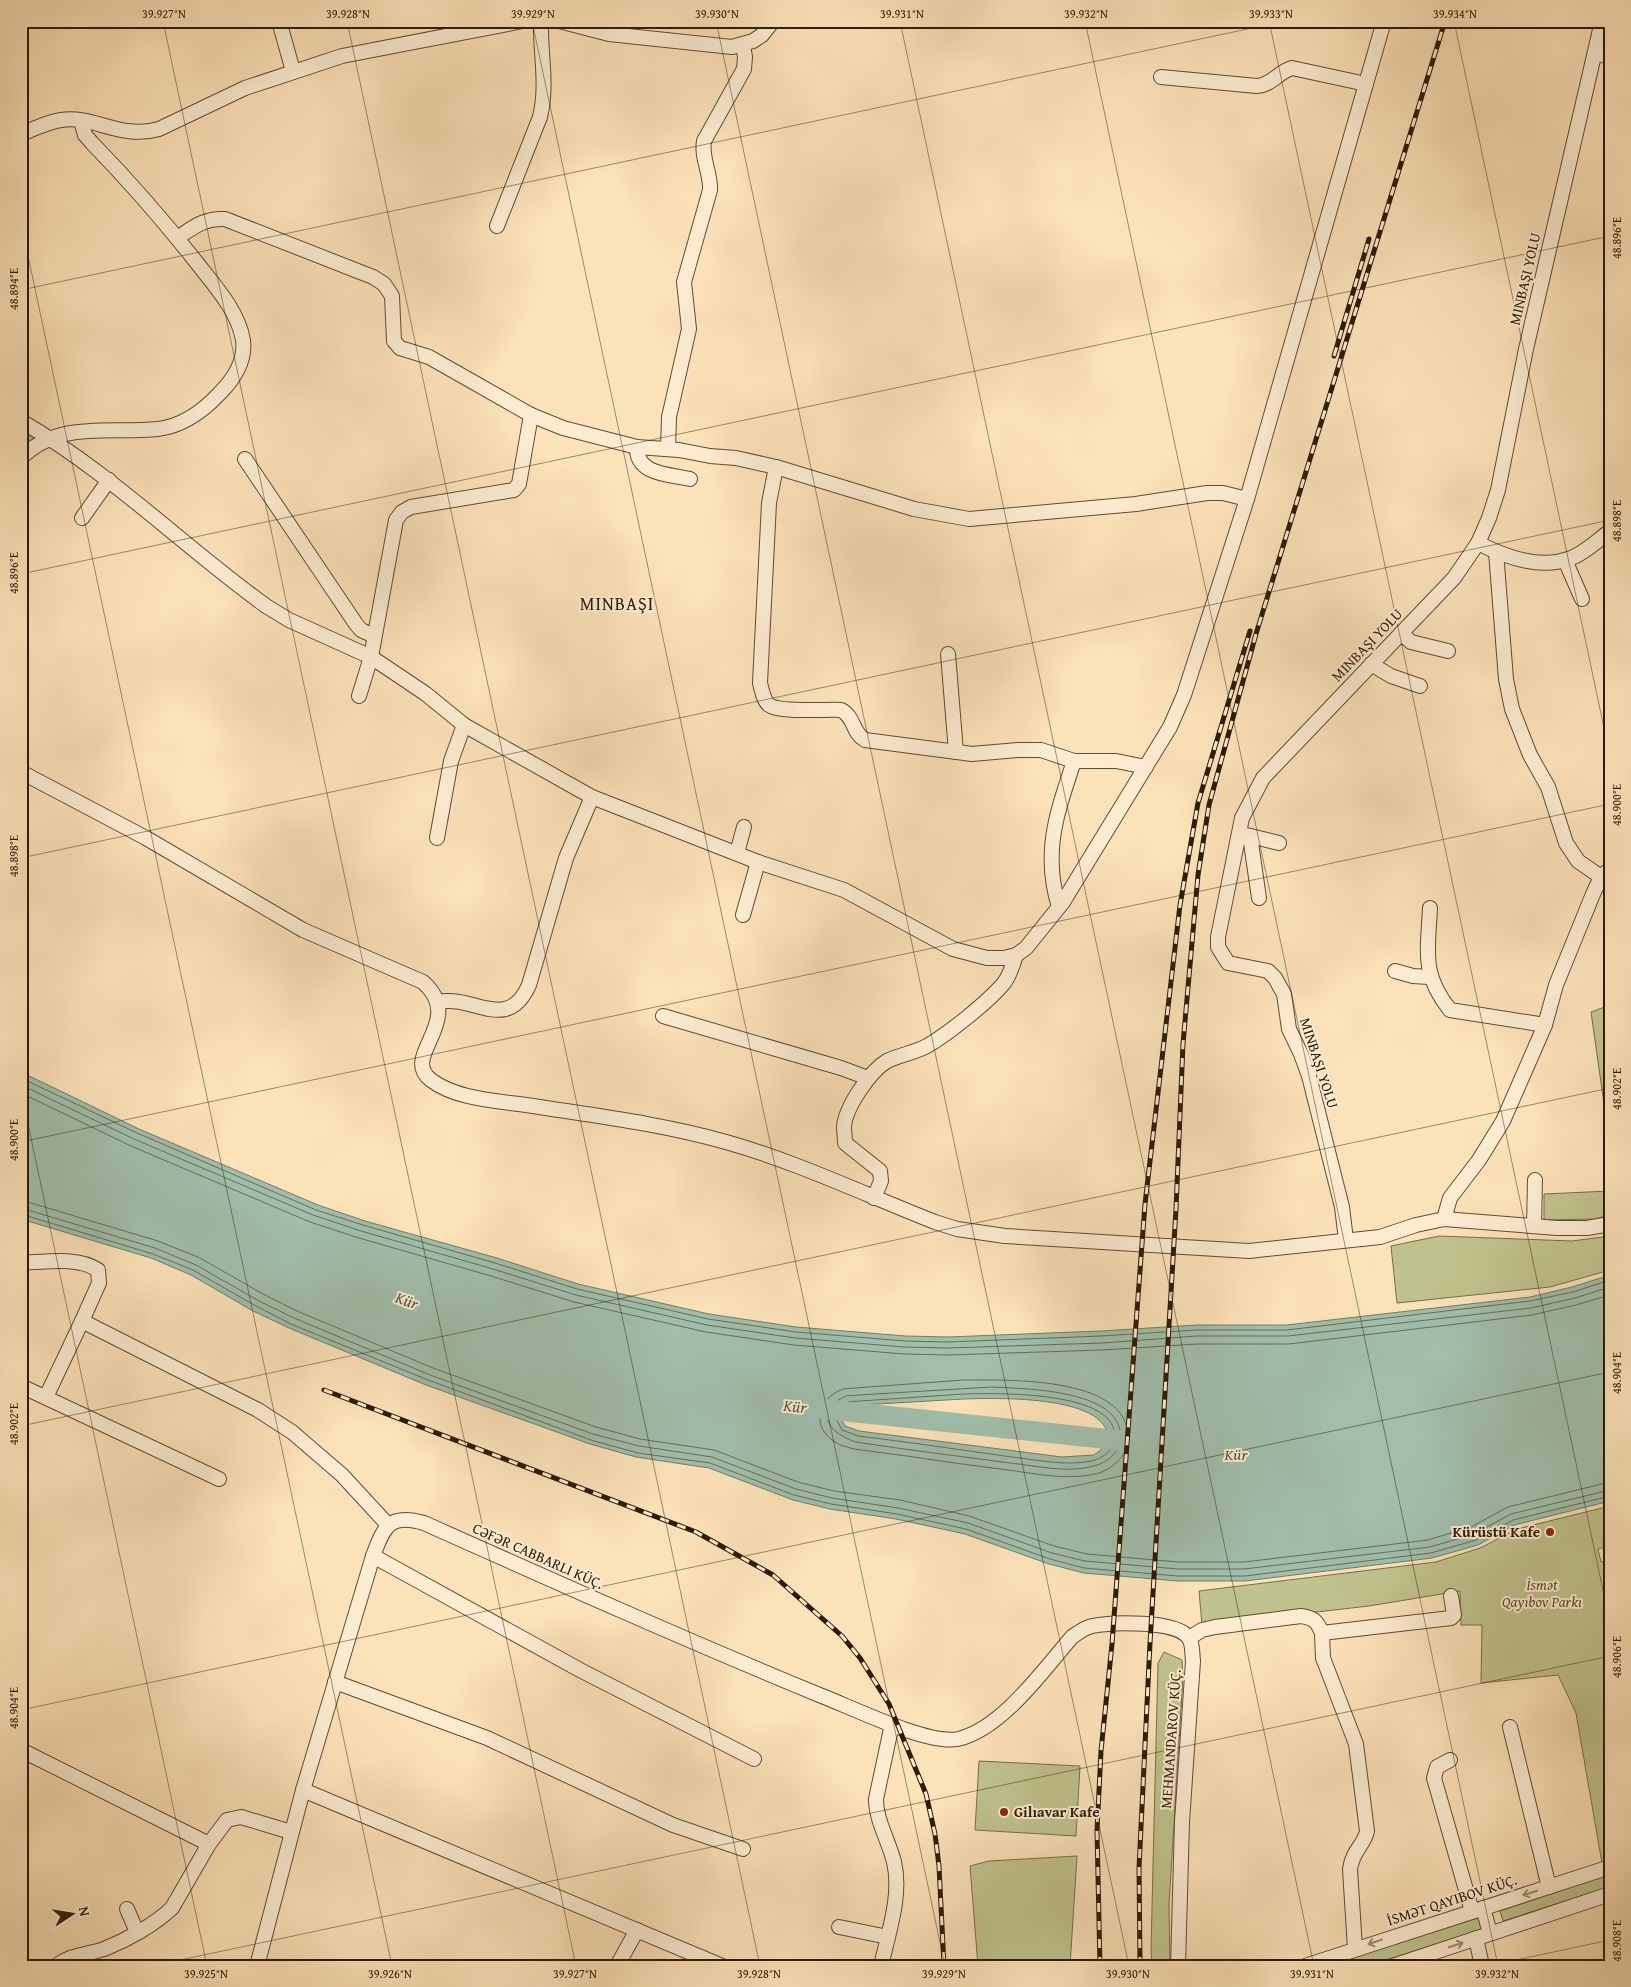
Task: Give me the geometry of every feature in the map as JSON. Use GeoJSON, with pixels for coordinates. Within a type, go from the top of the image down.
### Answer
{"type":"FeatureCollection","features":[{"type":"Feature","properties":{"kind":"street"},"geometry":{"type":"LineString","coordinates":[[279,21],[293,71]]}},
{"type":"Feature","properties":{"kind":"street"},"geometry":{"type":"LineString","coordinates":[[21,134],[55,121],[81,121],[128,133],[147,133],[245,88],[342,56],[523,21]]}},
{"type":"Feature","properties":{"kind":"street"},"geometry":{"type":"LineString","coordinates":[[497,226],[540,117],[545,76],[541,21]]}},
{"type":"Feature","properties":{"kind":"street"},"geometry":{"type":"LineString","coordinates":[[558,21],[610,34],[717,46],[743,45],[762,35],[773,21]]}},
{"type":"Feature","properties":{"kind":"street"},"geometry":{"type":"LineString","coordinates":[[874,1198],[881,1181],[880,1170],[845,1143],[844,1127],[848,1113],[868,1078],[888,1061],[925,1047],[937,1040],[990,997],[1004,983],[1016,955],[1040,932],[1059,907],[1170,727],[1184,695],[1247,499],[1384,21]]}},
{"type":"Feature","properties":{"kind":"street"},"geometry":{"type":"LineString","coordinates":[[1346,1240],[1343,1214],[1318,1114],[1303,1059],[1289,1029],[1284,994],[1275,978],[1268,971],[1228,963],[1223,959],[1218,947],[1218,937],[1244,835],[1248,803],[1263,778],[1454,578],[1478,543],[1489,518],[1498,490],[1526,348],[1602,21]]}},
{"type":"Feature","properties":{"kind":"street"},"geometry":{"type":"LineString","coordinates":[[668,449],[668,417],[689,329],[684,282],[710,190],[711,180],[702,152],[704,141],[744,69],[743,45]]}},
{"type":"Feature","properties":{"kind":"street"},"geometry":{"type":"LineString","coordinates":[[1596,52],[1610,58]]}},
{"type":"Feature","properties":{"kind":"street"},"geometry":{"type":"LineString","coordinates":[[1162,77],[1257,86],[1267,85],[1284,70],[1292,68],[1366,84]]}},
{"type":"Feature","properties":{"kind":"street"},"geometry":{"type":"LineString","coordinates":[[21,458],[48,439],[81,430],[158,429],[174,425],[209,405],[231,382],[238,370],[242,356],[243,341],[238,323],[219,291],[138,190],[92,144],[85,135],[81,121]]}},
{"type":"Feature","properties":{"kind":"street"},"geometry":{"type":"LineString","coordinates":[[177,238],[200,222],[211,218],[225,219],[373,277],[384,284],[392,296],[394,341],[400,348],[429,357],[531,415],[563,428],[637,447],[736,458],[776,467],[914,509],[969,519],[1136,504],[1208,494],[1223,493],[1247,499]]}},
{"type":"Feature","properties":{"kind":"street"},"geometry":{"type":"LineString","coordinates":[[359,696],[372,657],[374,636],[396,520],[402,512],[411,507],[514,490],[519,484],[531,415]]}},
{"type":"Feature","properties":{"kind":"street"},"geometry":{"type":"LineString","coordinates":[[21,421],[109,480],[266,606],[289,620],[372,657],[426,694],[464,725],[534,762],[592,797],[758,862],[860,896],[938,943],[953,949],[987,958],[1004,958],[1016,955]]}},
{"type":"Feature","properties":{"kind":"street"},"geometry":{"type":"LineString","coordinates":[[637,447],[637,457],[640,464],[648,470],[690,478]]}},
{"type":"Feature","properties":{"kind":"street"},"geometry":{"type":"LineString","coordinates":[[245,459],[356,624],[362,630],[374,636]]}},
{"type":"Feature","properties":{"kind":"street"},"geometry":{"type":"LineString","coordinates":[[776,467],[769,503],[760,683],[762,694],[770,705],[780,709],[841,710],[848,713],[858,737],[865,740],[972,754],[1041,750],[1074,761],[1116,761],[1146,767]]}},
{"type":"Feature","properties":{"kind":"street"},"geometry":{"type":"LineString","coordinates":[[82,518],[109,480]]}},
{"type":"Feature","properties":{"kind":"street"},"geometry":{"type":"LineString","coordinates":[[1478,543],[1496,552],[1534,562],[1565,560],[1573,558],[1610,531]]}},
{"type":"Feature","properties":{"kind":"street"},"geometry":{"type":"LineString","coordinates":[[1444,1219],[1450,1198],[1479,1160],[1503,1121],[1544,1025],[1556,985],[1605,873],[1578,861],[1566,843],[1548,787],[1530,755],[1512,709],[1506,679],[1496,552]]}},
{"type":"Feature","properties":{"kind":"street"},"geometry":{"type":"LineString","coordinates":[[1565,560],[1582,599]]}},
{"type":"Feature","properties":{"kind":"street"},"geometry":{"type":"LineString","coordinates":[[1401,633],[1411,642],[1448,651]]}},
{"type":"Feature","properties":{"kind":"street"},"geometry":{"type":"LineString","coordinates":[[948,654],[956,752]]}},
{"type":"Feature","properties":{"kind":"street"},"geometry":{"type":"LineString","coordinates":[[1371,664],[1391,676],[1420,686]]}},
{"type":"Feature","properties":{"kind":"street"},"geometry":{"type":"LineString","coordinates":[[437,838],[451,761],[464,725]]}},
{"type":"Feature","properties":{"kind":"street"},"geometry":{"type":"LineString","coordinates":[[1059,907],[1052,886],[1050,854],[1054,825],[1074,761]]}},
{"type":"Feature","properties":{"kind":"street"},"geometry":{"type":"LineString","coordinates":[[21,772],[146,838],[303,930],[422,982],[432,991],[438,1002],[439,1014],[422,1060],[423,1071],[431,1080],[450,1090],[469,1095],[687,1132],[726,1142],[762,1153],[950,1227],[1005,1236],[1249,1251],[1380,1237],[1416,1225],[1444,1219],[1587,1228],[1610,1224]]}},
{"type":"Feature","properties":{"kind":"street"},"geometry":{"type":"LineString","coordinates":[[438,1002],[456,1000],[491,1010],[504,1010],[524,997],[566,858],[592,797]]}},
{"type":"Feature","properties":{"kind":"street"},"geometry":{"type":"LineString","coordinates":[[737,853],[744,827]]}},
{"type":"Feature","properties":{"kind":"street"},"geometry":{"type":"LineString","coordinates":[[1244,835],[1279,843]]}},
{"type":"Feature","properties":{"kind":"street"},"geometry":{"type":"LineString","coordinates":[[1244,835],[1259,898]]}},
{"type":"Feature","properties":{"kind":"street"},"geometry":{"type":"LineString","coordinates":[[743,916],[758,862]]}},
{"type":"Feature","properties":{"kind":"street"},"geometry":{"type":"LineString","coordinates":[[1430,908],[1428,960],[1430,977],[1447,1006],[1454,1012],[1544,1025]]}},
{"type":"Feature","properties":{"kind":"street"},"geometry":{"type":"LineString","coordinates":[[1395,971],[1413,976],[1430,977]]}},
{"type":"Feature","properties":{"kind":"street"},"geometry":{"type":"LineString","coordinates":[[663,1016],[841,1068],[868,1078]]}},
{"type":"Feature","properties":{"kind":"street"},"geometry":{"type":"LineString","coordinates":[[1534,1226],[1535,1180]]}},
{"type":"Feature","properties":{"kind":"street"},"geometry":{"type":"LineString","coordinates":[[21,1263],[73,1262],[91,1266],[98,1270],[99,1283],[46,1397]]}},
{"type":"Feature","properties":{"kind":"street"},"geometry":{"type":"LineString","coordinates":[[82,1321],[258,1410],[292,1432],[342,1476],[388,1525]]}},
{"type":"Feature","properties":{"kind":"street"},"geometry":{"type":"LineString","coordinates":[[21,1386],[219,1479]]}},
{"type":"Feature","properties":{"kind":"street"},"geometry":{"type":"LineString","coordinates":[[260,1965],[291,1832],[373,1556],[380,1538],[388,1525],[396,1519],[404,1518],[424,1522],[711,1651],[892,1724],[945,1740],[968,1736],[1001,1714],[1072,1637],[1083,1629],[1093,1626],[1134,1624],[1172,1627],[1189,1638],[1202,1630],[1215,1627],[1301,1616],[1312,1617],[1317,1622],[1322,1633],[1323,1658],[1356,1744],[1367,1831],[1366,1838],[1352,1856],[1350,1869],[1355,1950]]}},
{"type":"Feature","properties":{"kind":"street"},"geometry":{"type":"LineString","coordinates":[[373,1556],[580,1670],[754,1759]]}},
{"type":"Feature","properties":{"kind":"street"},"geometry":{"type":"LineString","coordinates":[[1322,1633],[1451,1618],[1454,1615],[1451,1596]]}},
{"type":"Feature","properties":{"kind":"street","name":"MEHMANDAROV KÜÇ."},"geometry":{"type":"LineString","coordinates":[[1178,1966],[1182,1822],[1193,1661],[1189,1638]]}},
{"type":"Feature","properties":{"kind":"street"},"geometry":{"type":"LineString","coordinates":[[335,1682],[487,1738],[665,1821],[743,1849]]}},
{"type":"Feature","properties":{"kind":"street"},"geometry":{"type":"LineString","coordinates":[[881,1966],[896,1893],[896,1877],[894,1862],[876,1811],[876,1799],[892,1724]]}},
{"type":"Feature","properties":{"kind":"street"},"geometry":{"type":"LineString","coordinates":[[1510,1727],[1549,1886]]}},
{"type":"Feature","properties":{"kind":"street"},"geometry":{"type":"LineString","coordinates":[[21,1750],[209,1844]]}},
{"type":"Feature","properties":{"kind":"street"},"geometry":{"type":"LineString","coordinates":[[1450,1760],[1437,1767],[1434,1778],[1477,1909],[1490,1933]]}},
{"type":"Feature","properties":{"kind":"street"},"geometry":{"type":"LineString","coordinates":[[303,1790],[722,1966]]}},
{"type":"Feature","properties":{"kind":"street"},"geometry":{"type":"LineString","coordinates":[[56,1966],[75,1955],[102,1950],[118,1943],[164,1916],[172,1908],[221,1825],[233,1817],[241,1817],[291,1832]]}},
{"type":"Feature","properties":{"kind":"street"},"geometry":{"type":"LineString","coordinates":[[1305,1966],[1610,1867]]}},
{"type":"Feature","properties":{"kind":"street"},"geometry":{"type":"LineString","coordinates":[[1393,1966],[1610,1894]]}},
{"type":"Feature","properties":{"kind":"street"},"geometry":{"type":"LineString","coordinates":[[127,1908],[136,1932]]}},
{"type":"Feature","properties":{"kind":"street"},"geometry":{"type":"LineString","coordinates":[[839,1927],[888,1938]]}},
{"type":"Feature","properties":{"kind":"street"},"geometry":{"type":"LineString","coordinates":[[617,1966],[637,1930]]}},
{"type":"Feature","properties":{"kind":"street"},"geometry":{"type":"LineString","coordinates":[[1476,1938],[1482,1966]]}},
{"type":"Feature","properties":{"kind":"green space"},"geometry":{"type":"Polygon","coordinates":[[[1610,1005],[1610,1146],[1591,1012],[1610,1005]]]}},
{"type":"Feature","properties":{"kind":"green space"},"geometry":{"type":"Polygon","coordinates":[[[1610,1191],[1610,1215],[1594,1219],[1544,1220],[1544,1194],[1610,1191]]]}},
{"type":"Feature","properties":{"kind":"green space"},"geometry":{"type":"Polygon","coordinates":[[[1439,1236],[1572,1241],[1610,1236],[1610,1270],[1550,1287],[1397,1303],[1391,1246],[1439,1236]]]}},
{"type":"Feature","properties":{"kind":"green space","name":"İsmət Qayıbov Parkı"},"geometry":{"type":"Polygon","coordinates":[[[1610,1506],[1610,1546],[1598,1549],[1601,1562],[1610,1560],[1610,1860],[1602,1863],[1576,1713],[1558,1675],[1481,1683],[1482,1625],[1461,1625],[1460,1591],[1369,1606],[1202,1625],[1199,1591],[1436,1562],[1480,1548],[1517,1529],[1610,1506]]]}},
{"type":"Feature","properties":{"kind":"green space"},"geometry":{"type":"Polygon","coordinates":[[[1164,1652],[1182,1660],[1183,1677],[1169,1904],[1170,1966],[1152,1966],[1158,1663],[1164,1652]]]}},
{"type":"Feature","properties":{"kind":"green space"},"geometry":{"type":"Polygon","coordinates":[[[979,1761],[1080,1766],[1076,1836],[975,1830],[979,1761]]]}},
{"type":"Feature","properties":{"kind":"green space"},"geometry":{"type":"Polygon","coordinates":[[[1077,1856],[1070,1966],[978,1966],[970,1866],[989,1861],[1077,1856]]]}},
{"type":"Feature","properties":{"kind":"green space"},"geometry":{"type":"Polygon","coordinates":[[[1610,1874],[1610,1887],[1503,1921],[1500,1911],[1610,1874]]]}},
{"type":"Feature","properties":{"kind":"green space"},"geometry":{"type":"Polygon","coordinates":[[[1478,1918],[1482,1929],[1367,1966],[1327,1966],[1478,1918]]]}},
{"type":"Feature","properties":{"kind":"water","name":"Kür"},"geometry":{"type":"Polygon","coordinates":[[[21,1072],[139,1129],[318,1205],[365,1221],[497,1258],[578,1284],[709,1314],[796,1327],[905,1336],[948,1337],[1197,1325],[1287,1325],[1530,1297],[1610,1275],[1610,1501],[1514,1525],[1478,1545],[1432,1558],[1245,1581],[1178,1581],[1084,1573],[1049,1564],[965,1534],[896,1519],[830,1509],[793,1500],[709,1468],[636,1457],[590,1444],[426,1385],[289,1328],[253,1311],[191,1275],[151,1258],[21,1219],[21,1072]],[[964,1399],[860,1405],[848,1407],[839,1414],[845,1426],[859,1431],[1062,1457],[1094,1455],[1108,1444],[1105,1428],[1093,1416],[1074,1408],[1051,1402],[964,1399]]]}},
{"type":"Feature","properties":{"kind":"waterway"},"geometry":{"type":"LineString","coordinates":[[21,448],[34,436]]}},
{"type":"Feature","properties":{"kind":"waterway","name":"Kür"},"geometry":{"type":"LineString","coordinates":[[814,1408],[1135,1442]]}},
{"type":"Feature","properties":{"kind":"railway"},"geometry":{"type":"LineString","coordinates":[[1140,1966],[1139,1868],[1150,1643],[1176,1209],[1183,1044],[1198,875],[1209,805],[1256,634],[1445,21]]}},
{"type":"Feature","properties":{"kind":"railway"},"geometry":{"type":"LineString","coordinates":[[1334,356],[1369,239]]}},
{"type":"Feature","properties":{"kind":"railway"},"geometry":{"type":"LineString","coordinates":[[1100,1966],[1097,1831],[1101,1751],[1112,1644],[1145,1204],[1180,905],[1198,803],[1250,631]]}},
{"type":"Feature","properties":{"kind":"railway"},"geometry":{"type":"LineString","coordinates":[[324,1390],[696,1532],[773,1575],[842,1636],[860,1658],[889,1704],[926,1794],[935,1834],[939,1866],[944,1966]]}},
{"type":"Feature","properties":{"kind":"place","name":"Kürüstü Kafe"},"geometry":{"type":"Point","coordinates":[1550,1532]}},
{"type":"Feature","properties":{"kind":"place","name":"Gilıavar Kafe"},"geometry":{"type":"Point","coordinates":[1004,1812]}},
{"type":"Feature","properties":{"kind":"district","name":"MINBAŞI"},"geometry":{"type":"Point","coordinates":[617,604]}}]}
